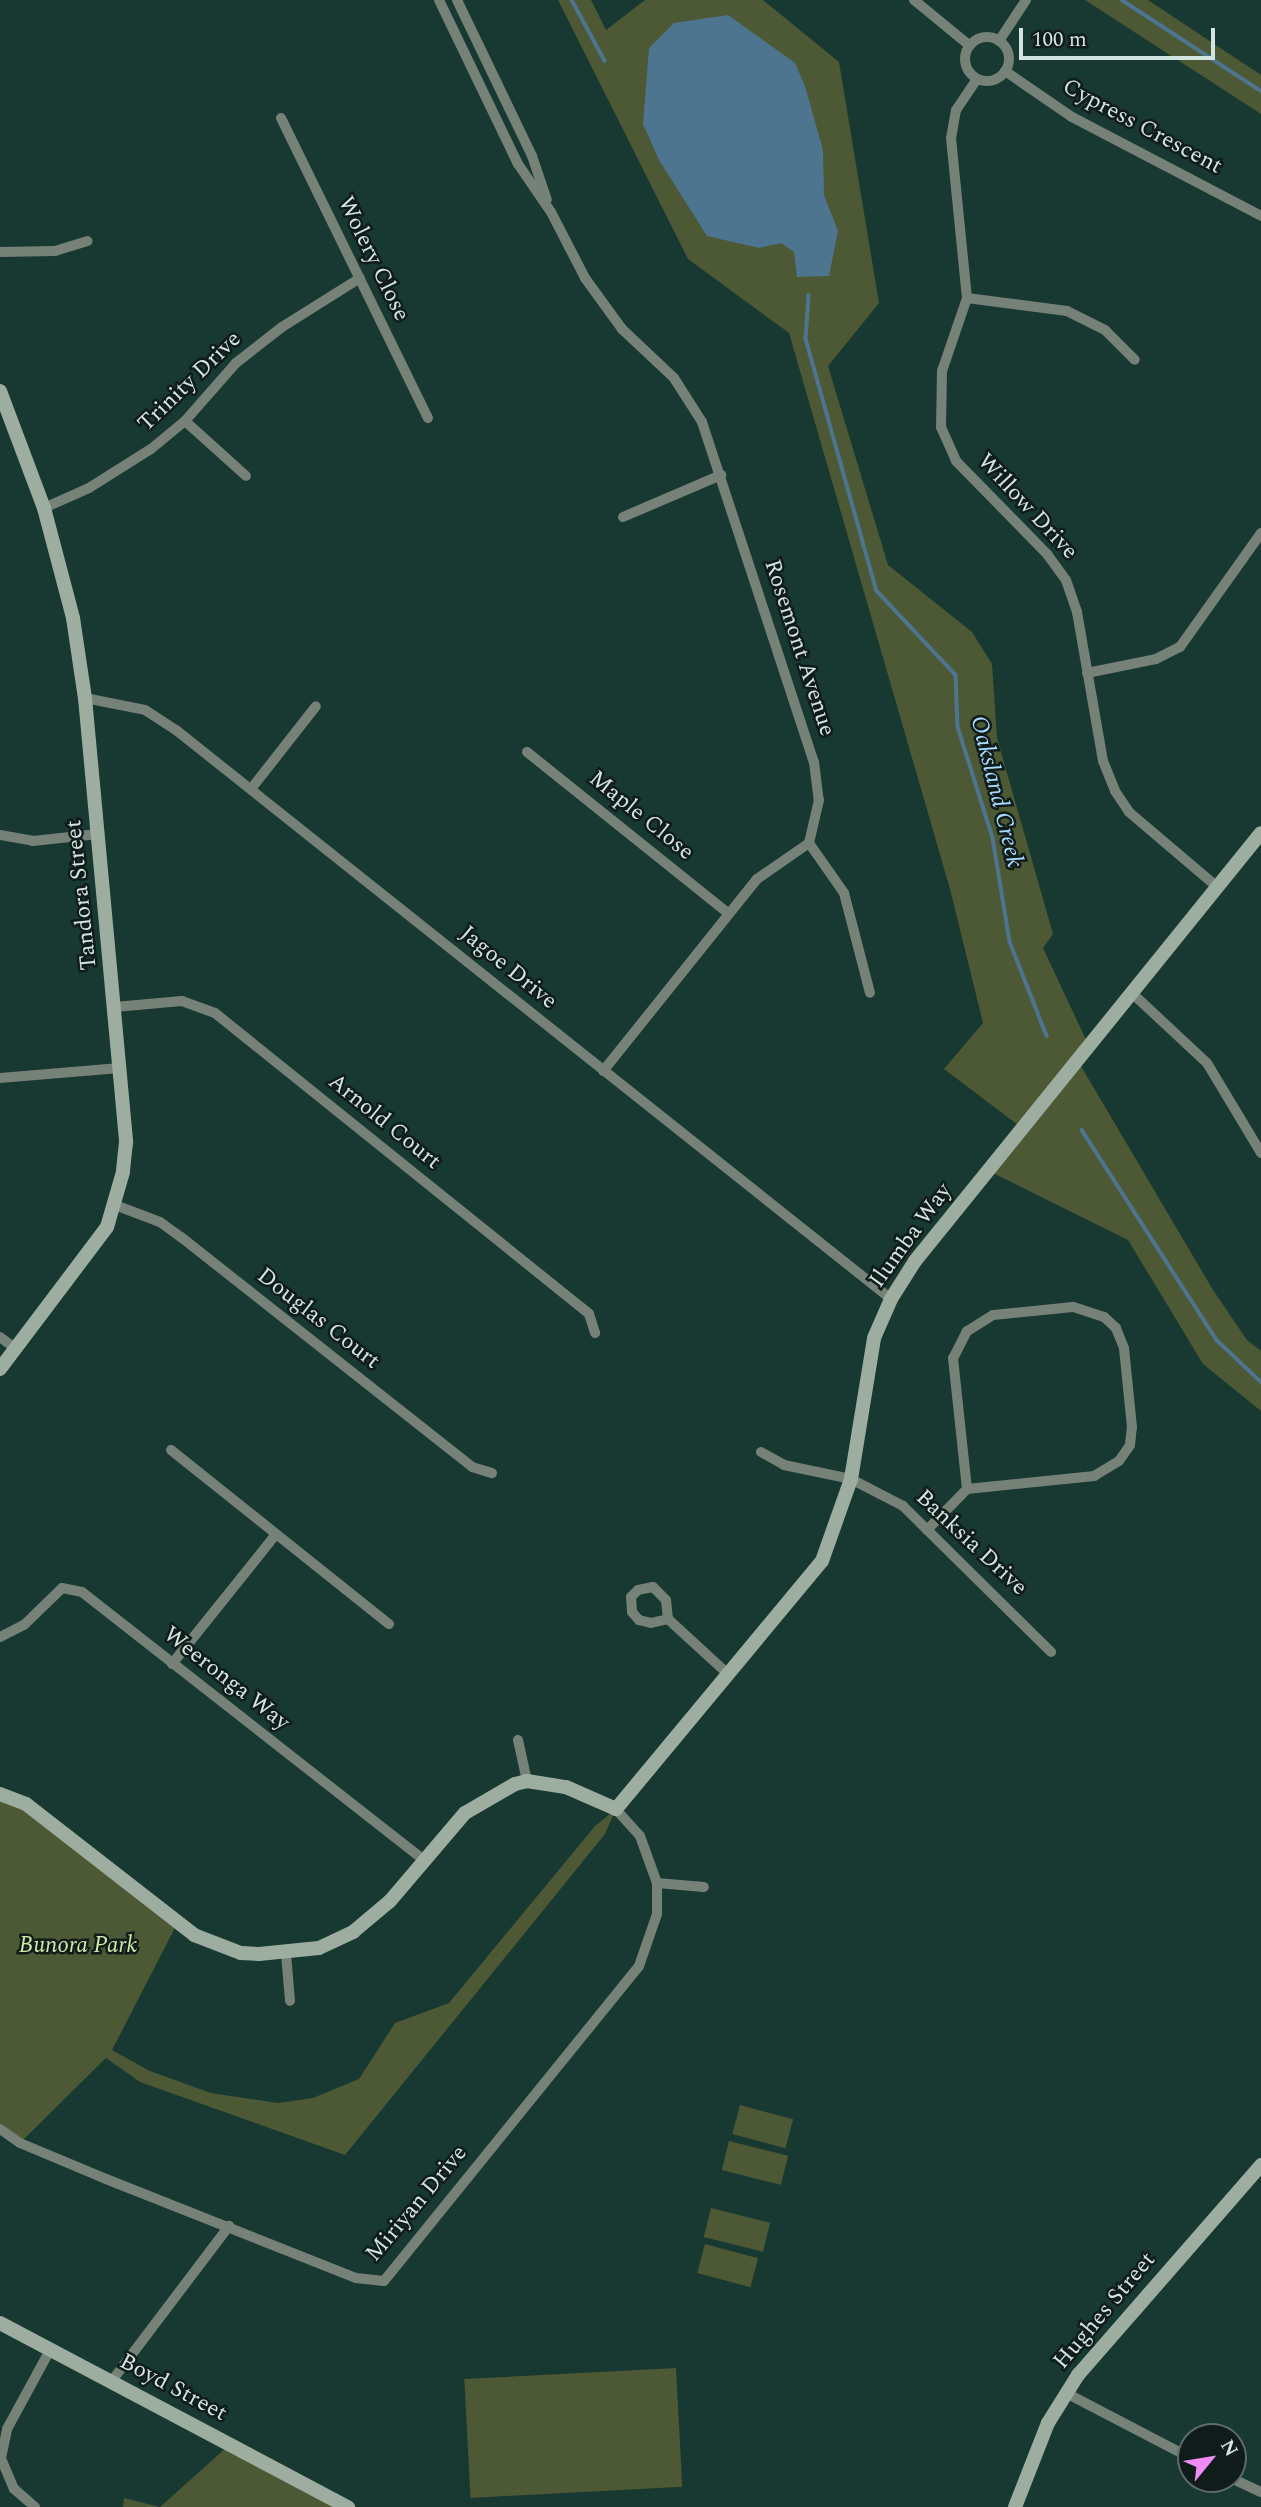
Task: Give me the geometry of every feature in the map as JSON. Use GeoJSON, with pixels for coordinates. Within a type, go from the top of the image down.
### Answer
{"type":"FeatureCollection","features":[{"type":"Feature","properties":{"kind":"street","name":"Rosemont Avenue"},"geometry":{"type":"LineString","coordinates":[[439,0],[518,164],[551,212],[602,304],[690,400],[721,475],[814,762],[819,800],[809,843]]}},
{"type":"Feature","properties":{"kind":"street","name":"Rosemont Avenue"},"geometry":{"type":"LineString","coordinates":[[457,0],[533,156],[551,212]]}},
{"type":"Feature","properties":{"kind":"street"},"geometry":{"type":"LineString","coordinates":[[914,0],[970,46]]}},
{"type":"Feature","properties":{"kind":"street"},"geometry":{"type":"LineString","coordinates":[[999,41],[1026,0]]}},
{"type":"Feature","properties":{"kind":"street"},"geometry":{"type":"LineString","coordinates":[[984,38],[999,41],[1008,55],[1005,71],[993,80],[977,79],[966,64],[970,46],[984,38]]}},
{"type":"Feature","properties":{"kind":"street","name":"Cypress Crescent"},"geometry":{"type":"LineString","coordinates":[[1005,71],[1083,123],[1261,216]]}},
{"type":"Feature","properties":{"kind":"street","name":"Willow Drive"},"geometry":{"type":"LineString","coordinates":[[977,79],[956,110],[951,138],[967,298],[942,371],[942,427],[956,461],[1047,554],[1066,580],[1077,612],[1103,761],[1115,791],[1129,811],[1217,887]]}},
{"type":"Feature","properties":{"kind":"street","name":"Wolery Close"},"geometry":{"type":"LineString","coordinates":[[281,118],[428,418]]}},
{"type":"Feature","properties":{"kind":"street"},"geometry":{"type":"LineString","coordinates":[[0,252],[55,251],[88,241]]}},
{"type":"Feature","properties":{"kind":"street","name":"Trinity Drive"},"geometry":{"type":"LineString","coordinates":[[44,508],[89,488],[151,449],[185,421],[236,363],[282,327],[360,278]]}},
{"type":"Feature","properties":{"kind":"street"},"geometry":{"type":"LineString","coordinates":[[967,298],[1067,311],[1105,330],[1135,360]]}},
{"type":"Feature","properties":{"kind":"street","name":"Tandora Street"},"geometry":{"type":"LineString","coordinates":[[0,391],[44,508],[73,618],[85,698],[116,1006],[126,1142],[115,1205],[98,1241],[0,1369]]}},
{"type":"Feature","properties":{"kind":"street"},"geometry":{"type":"LineString","coordinates":[[185,421],[246,476]]}},
{"type":"Feature","properties":{"kind":"street"},"geometry":{"type":"LineString","coordinates":[[623,517],[721,475]]}},
{"type":"Feature","properties":{"kind":"street"},"geometry":{"type":"LineString","coordinates":[[1087,673],[1156,659],[1180,647],[1261,533]]}},
{"type":"Feature","properties":{"kind":"street","name":"Jagoe Drive"},"geometry":{"type":"LineString","coordinates":[[85,698],[119,702],[154,715],[251,789],[891,1298]]}},
{"type":"Feature","properties":{"kind":"street"},"geometry":{"type":"LineString","coordinates":[[251,789],[316,706]]}},
{"type":"Feature","properties":{"kind":"street","name":"Maple Close"},"geometry":{"type":"LineString","coordinates":[[527,752],[728,912]]}},
{"type":"Feature","properties":{"kind":"street","name":"Ilumba Way"},"geometry":{"type":"LineString","coordinates":[[616,1810],[822,1561],[851,1479],[867,1362],[891,1298],[915,1261],[1261,833]]}},
{"type":"Feature","properties":{"kind":"street"},"geometry":{"type":"LineString","coordinates":[[0,835],[33,841],[98,834]]}},
{"type":"Feature","properties":{"kind":"street"},"geometry":{"type":"LineString","coordinates":[[603,1071],[757,879],[809,843],[844,893],[870,993]]}},
{"type":"Feature","properties":{"kind":"street"},"geometry":{"type":"LineString","coordinates":[[1133,994],[1207,1063],[1260,1147]]}},
{"type":"Feature","properties":{"kind":"street","name":"Arnold Court"},"geometry":{"type":"LineString","coordinates":[[116,1006],[182,1001],[215,1013],[589,1314],[595,1334]]}},
{"type":"Feature","properties":{"kind":"street"},"geometry":{"type":"LineString","coordinates":[[0,1078],[120,1068]]}},
{"type":"Feature","properties":{"kind":"street","name":"Douglas Court"},"geometry":{"type":"LineString","coordinates":[[115,1205],[160,1222],[472,1467],[492,1473]]}},
{"type":"Feature","properties":{"kind":"street"},"geometry":{"type":"LineString","coordinates":[[927,1530],[967,1489],[1094,1476],[1118,1461],[1130,1445],[1132,1427],[1124,1348],[1116,1328],[1104,1317],[1089,1309],[993,1315],[967,1331],[953,1358],[967,1489]]}},
{"type":"Feature","properties":{"kind":"street"},"geometry":{"type":"LineString","coordinates":[[0,1337],[16,1349]]}},
{"type":"Feature","properties":{"kind":"street"},"geometry":{"type":"LineString","coordinates":[[171,1450],[389,1624]]}},
{"type":"Feature","properties":{"kind":"street","name":"Banksia Drive"},"geometry":{"type":"LineString","coordinates":[[761,1452],[784,1465],[851,1479],[904,1507],[1051,1652]]}},
{"type":"Feature","properties":{"kind":"street"},"geometry":{"type":"LineString","coordinates":[[172,1664],[276,1534]]}},
{"type":"Feature","properties":{"kind":"street","name":"Weeronga Way"},"geometry":{"type":"LineString","coordinates":[[0,1637],[24,1625],[62,1588],[75,1588],[424,1860]]}},
{"type":"Feature","properties":{"kind":"street"},"geometry":{"type":"LineString","coordinates":[[668,1619],[729,1675]]}},
{"type":"Feature","properties":{"kind":"street"},"geometry":{"type":"LineString","coordinates":[[0,1794],[26,1804],[194,1935],[241,1953],[285,1954],[319,1948],[353,1932],[390,1901],[465,1813],[527,1781],[518,1740]]}},
{"type":"Feature","properties":{"kind":"street","name":"Miriyan Drive"},"geometry":{"type":"LineString","coordinates":[[0,2129],[20,2143],[356,2278],[384,2281],[639,1966],[657,1914],[657,1883],[640,1836],[616,1810],[575,1789],[527,1781]]}},
{"type":"Feature","properties":{"kind":"street"},"geometry":{"type":"LineString","coordinates":[[657,1883],[704,1887]]}},
{"type":"Feature","properties":{"kind":"street"},"geometry":{"type":"LineString","coordinates":[[285,1954],[290,2001]]}},
{"type":"Feature","properties":{"kind":"street","name":"Hughes Street"},"geometry":{"type":"LineString","coordinates":[[1015,2507],[1035,2452],[1066,2393],[1261,2165]]}},
{"type":"Feature","properties":{"kind":"street"},"geometry":{"type":"LineString","coordinates":[[111,2382],[229,2227]]}},
{"type":"Feature","properties":{"kind":"street","name":"Boyd Street"},"geometry":{"type":"LineString","coordinates":[[0,2323],[348,2507]]}},
{"type":"Feature","properties":{"kind":"street"},"geometry":{"type":"LineString","coordinates":[[35,2507],[14,2488],[1,2458],[7,2429],[50,2350]]}},
{"type":"Feature","properties":{"kind":"street"},"geometry":{"type":"LineString","coordinates":[[1066,2393],[1177,2451]]}},
{"type":"Feature","properties":{"kind":"green space"},"geometry":{"type":"Polygon","coordinates":[[[558,0],[591,0],[606,30],[645,0],[763,0],[839,62],[879,303],[828,366],[888,565],[972,632],[992,664],[997,738],[1053,934],[1043,948],[1089,1046],[1078,1061],[1213,1290],[1247,1340],[1261,1351],[1261,1411],[1203,1364],[1128,1240],[989,1171],[1022,1128],[944,1069],[983,1023],[950,889],[789,333],[688,259],[558,0]]]}},
{"type":"Feature","properties":{"kind":"green space"},"geometry":{"type":"Polygon","coordinates":[[[1085,0],[1148,0],[1261,75],[1261,114],[1085,0]]]}},
{"type":"Feature","properties":{"kind":"green space","name":"Bunora Park"},"geometry":{"type":"Polygon","coordinates":[[[0,1794],[15,1797],[177,1924],[112,2050],[150,2071],[211,2093],[278,2103],[313,2098],[359,2079],[395,2023],[449,2003],[595,1826],[616,1809],[605,1834],[345,2155],[140,2082],[106,2058],[20,2143],[0,2129],[0,1794]]]}},
{"type":"Feature","properties":{"kind":"green space"},"geometry":{"type":"Polygon","coordinates":[[[740,2105],[793,2119],[785,2148],[732,2134],[740,2105]]]}},
{"type":"Feature","properties":{"kind":"green space"},"geometry":{"type":"Polygon","coordinates":[[[729,2141],[788,2156],[781,2185],[722,2170],[729,2141]]]}},
{"type":"Feature","properties":{"kind":"green space"},"geometry":{"type":"Polygon","coordinates":[[[711,2208],[770,2223],[763,2252],[704,2237],[711,2208]]]}},
{"type":"Feature","properties":{"kind":"green space"},"geometry":{"type":"Polygon","coordinates":[[[705,2244],[758,2258],[750,2287],[697,2273],[705,2244]]]}},
{"type":"Feature","properties":{"kind":"green space"},"geometry":{"type":"Polygon","coordinates":[[[676,2368],[682,2487],[471,2498],[464,2379],[676,2368]]]}},
{"type":"Feature","properties":{"kind":"green space"},"geometry":{"type":"Polygon","coordinates":[[[227,2447],[348,2507],[160,2507],[227,2447]]]}},
{"type":"Feature","properties":{"kind":"green space"},"geometry":{"type":"Polygon","coordinates":[[[124,2498],[160,2507],[123,2507],[124,2498]]]}},
{"type":"Feature","properties":{"kind":"water"},"geometry":{"type":"Polygon","coordinates":[[[728,15],[795,63],[805,86],[823,150],[824,195],[838,231],[829,276],[797,277],[794,252],[781,243],[759,248],[707,236],[659,160],[643,124],[649,48],[674,23],[728,15]]]}},
{"type":"Feature","properties":{"kind":"waterway","name":"Oaksland Creek"},"geometry":{"type":"LineString","coordinates":[[572,0],[605,61]]}},
{"type":"Feature","properties":{"kind":"waterway"},"geometry":{"type":"LineString","coordinates":[[1122,0],[1261,91]]}},
{"type":"Feature","properties":{"kind":"waterway","name":"Oaksland Creek"},"geometry":{"type":"LineString","coordinates":[[809,295],[806,339],[877,591],[956,675],[958,727],[993,838],[1010,942],[1047,1036]]}},
{"type":"Feature","properties":{"kind":"waterway","name":"Oaksland Creek"},"geometry":{"type":"LineString","coordinates":[[1082,1130],[1217,1340],[1261,1382]]}}]}
